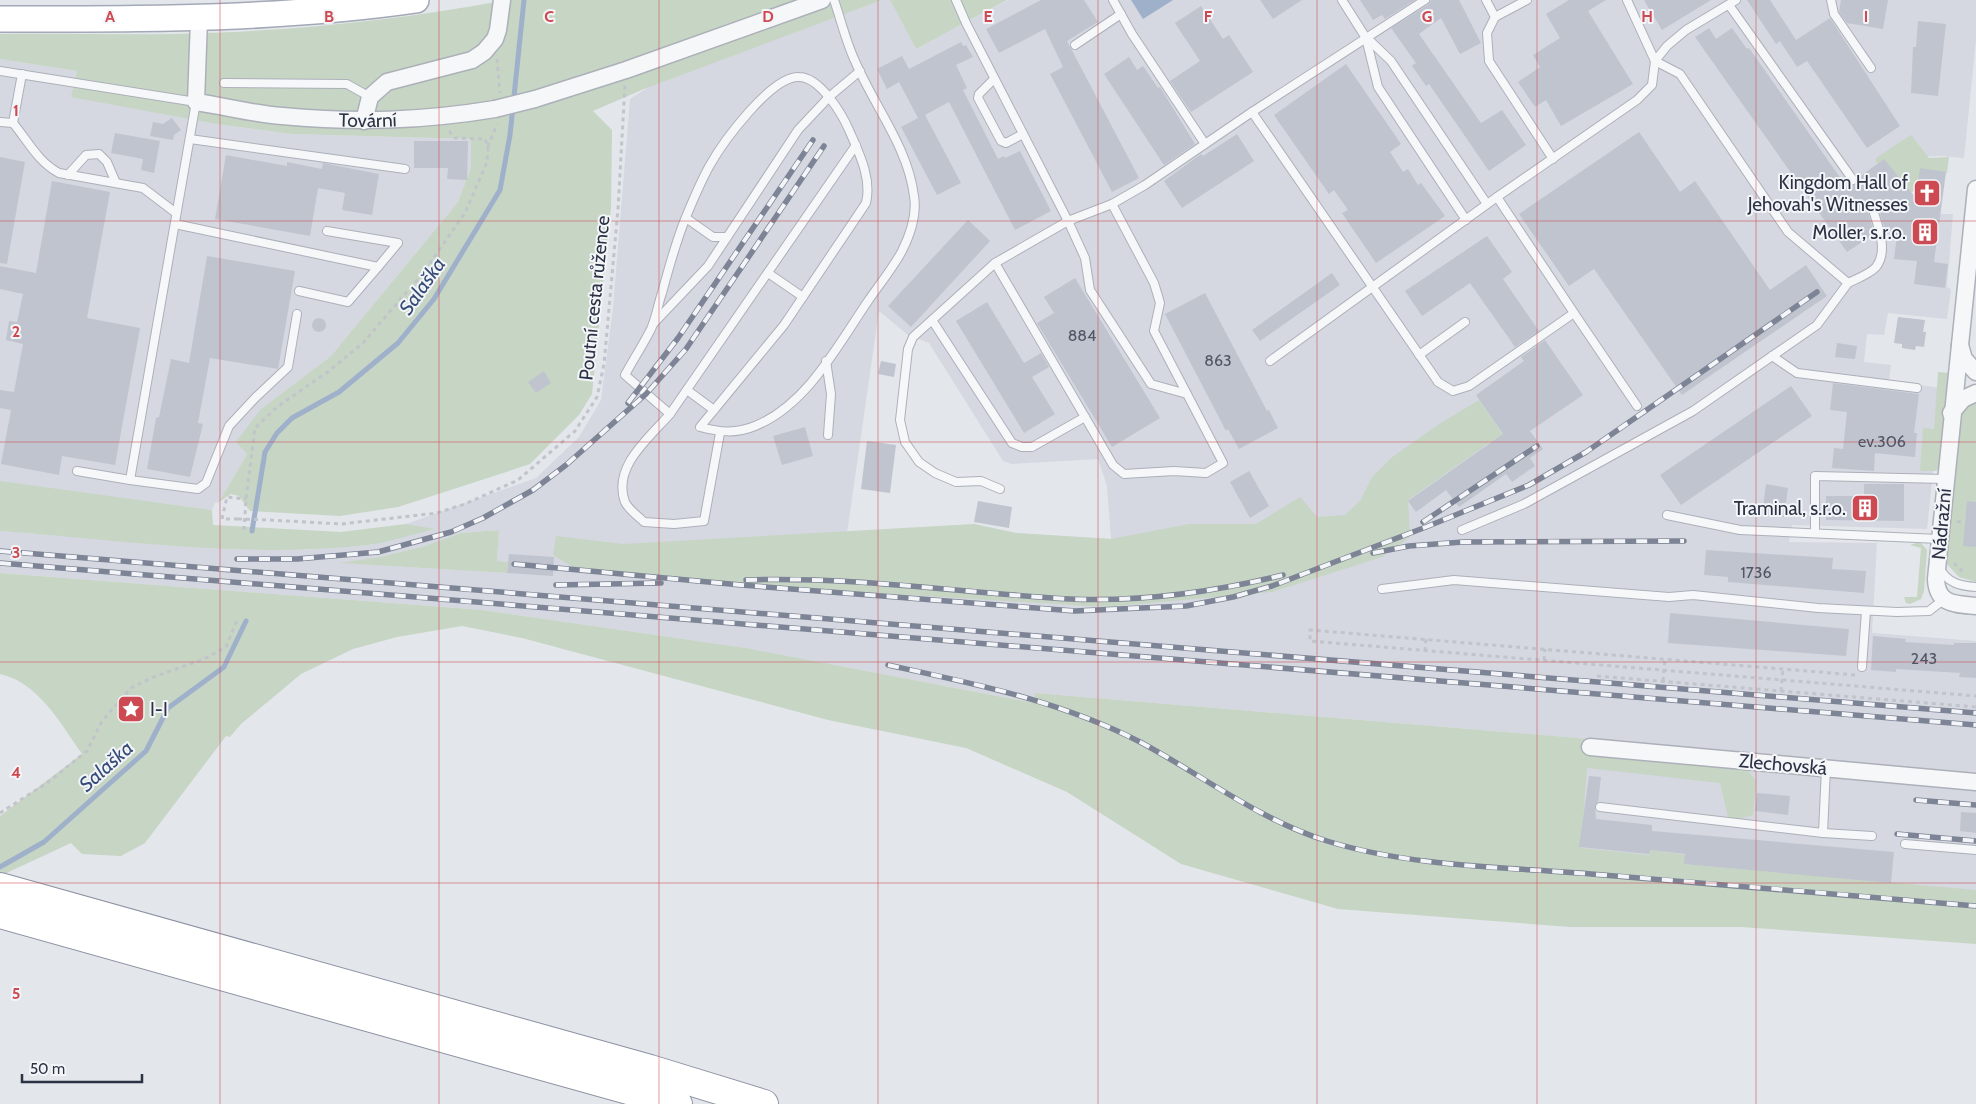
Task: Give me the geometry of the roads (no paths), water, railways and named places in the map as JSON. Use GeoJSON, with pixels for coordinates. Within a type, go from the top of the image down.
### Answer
{"type":"FeatureCollection","features":[{"type":"Feature","properties":{"kind":"highway"},"geometry":{"type":"LineString","coordinates":[[0,887],[640,1066],[764,1104]]}},
{"type":"Feature","properties":{"kind":"highway"},"geometry":{"type":"LineString","coordinates":[[0,914],[27,920],[678,1104]]}},
{"type":"Feature","properties":{"kind":"main road"},"geometry":{"type":"LineString","coordinates":[[0,19],[199,19],[347,10],[416,0]]}},
{"type":"Feature","properties":{"kind":"street"},"geometry":{"type":"LineString","coordinates":[[364,121],[370,97],[387,82],[472,60],[484,52],[495,39],[502,0]]}},
{"type":"Feature","properties":{"kind":"street","name":"Tovární"},"geometry":{"type":"LineString","coordinates":[[196,102],[280,116],[364,121],[439,118],[495,109],[535,99],[626,70],[822,0]]}},
{"type":"Feature","properties":{"kind":"street"},"geometry":{"type":"LineString","coordinates":[[196,102],[199,19]]}},
{"type":"Feature","properties":{"kind":"street","name":"Nádražní"},"geometry":{"type":"LineString","coordinates":[[1943,600],[1936,585],[1939,538],[1951,413],[1976,196]]}},
{"type":"Feature","properties":{"kind":"street"},"geometry":{"type":"LineString","coordinates":[[1960,345],[1964,359],[1976,372]]}},
{"type":"Feature","properties":{"kind":"street"},"geometry":{"type":"LineString","coordinates":[[1951,413],[1963,399],[1976,393]]}},
{"type":"Feature","properties":{"kind":"street"},"geometry":{"type":"LineString","coordinates":[[1943,600],[1951,604],[1976,606]]}},
{"type":"Feature","properties":{"kind":"street","name":"Zlechovská"},"geometry":{"type":"LineString","coordinates":[[1590,747],[1976,782]]}},
{"type":"Feature","properties":{"kind":"lane"},"geometry":{"type":"LineString","coordinates":[[670,414],[625,375],[652,325],[686,218],[709,166],[728,136],[774,87],[788,79],[799,77],[810,80],[829,97],[848,127],[856,145],[868,181],[869,192],[866,203],[784,325],[700,427],[720,433],[739,431],[755,426],[773,416],[796,398],[826,361],[902,251],[915,213],[915,197],[905,161],[860,71],[834,0]]}},
{"type":"Feature","properties":{"kind":"lane"},"geometry":{"type":"LineString","coordinates":[[956,0],[994,79],[1086,258],[1090,290],[1151,384],[1186,394]]}},
{"type":"Feature","properties":{"kind":"lane"},"geometry":{"type":"LineString","coordinates":[[1113,0],[1205,144]]}},
{"type":"Feature","properties":{"kind":"lane"},"geometry":{"type":"LineString","coordinates":[[1342,0],[1366,38],[1391,61],[1487,204]]}},
{"type":"Feature","properties":{"kind":"lane"},"geometry":{"type":"LineString","coordinates":[[1000,489],[981,481],[956,482],[935,473],[919,462],[905,442],[900,420],[908,349],[913,337],[995,263],[1068,221],[1112,204],[1145,185],[1252,112],[1424,0]]}},
{"type":"Feature","properties":{"kind":"lane"},"geometry":{"type":"LineString","coordinates":[[1486,0],[1495,17]]}},
{"type":"Feature","properties":{"kind":"lane"},"geometry":{"type":"LineString","coordinates":[[1527,0],[1495,17],[1487,33],[1489,61],[1553,159]]}},
{"type":"Feature","properties":{"kind":"lane"},"geometry":{"type":"LineString","coordinates":[[1270,361],[1496,197],[1648,91],[1654,76],[1655,61],[1626,0]]}},
{"type":"Feature","properties":{"kind":"lane"},"geometry":{"type":"LineString","coordinates":[[1831,0],[1834,14],[1871,68]]}},
{"type":"Feature","properties":{"kind":"lane"},"geometry":{"type":"LineString","coordinates":[[1655,61],[1667,46],[1686,30],[1733,2],[1853,180]]}},
{"type":"Feature","properties":{"kind":"lane"},"geometry":{"type":"LineString","coordinates":[[1076,45],[1121,14]]}},
{"type":"Feature","properties":{"kind":"lane"},"geometry":{"type":"LineString","coordinates":[[1366,38],[1378,86],[1466,220]]}},
{"type":"Feature","properties":{"kind":"lane"},"geometry":{"type":"LineString","coordinates":[[1655,61],[1680,74],[1788,232],[1848,283]]}},
{"type":"Feature","properties":{"kind":"lane"},"geometry":{"type":"LineString","coordinates":[[0,71],[196,102],[130,480]]}},
{"type":"Feature","properties":{"kind":"lane"},"geometry":{"type":"LineString","coordinates":[[652,325],[708,266],[798,130],[829,97],[860,71]]}},
{"type":"Feature","properties":{"kind":"lane"},"geometry":{"type":"LineString","coordinates":[[13,124],[22,74]]}},
{"type":"Feature","properties":{"kind":"lane"},"geometry":{"type":"LineString","coordinates":[[994,79],[979,94],[978,98],[1001,141],[1006,143],[1023,134]]}},
{"type":"Feature","properties":{"kind":"lane"},"geometry":{"type":"LineString","coordinates":[[224,84],[346,84],[370,97]]}},
{"type":"Feature","properties":{"kind":"lane"},"geometry":{"type":"LineString","coordinates":[[1252,112],[1371,287],[1419,356],[1444,388],[1453,391],[1461,390],[1574,313]]}},
{"type":"Feature","properties":{"kind":"lane"},"geometry":{"type":"LineString","coordinates":[[0,122],[13,124],[46,166],[59,173],[143,188],[176,213]]}},
{"type":"Feature","properties":{"kind":"lane"},"geometry":{"type":"LineString","coordinates":[[190,138],[405,168]]}},
{"type":"Feature","properties":{"kind":"lane"},"geometry":{"type":"LineString","coordinates":[[720,433],[704,521],[674,524],[644,522],[626,504],[622,480],[635,452],[670,414],[856,145]]}},
{"type":"Feature","properties":{"kind":"lane"},"geometry":{"type":"LineString","coordinates":[[68,175],[86,155],[100,154],[107,162],[116,183]]}},
{"type":"Feature","properties":{"kind":"lane"},"geometry":{"type":"LineString","coordinates":[[1496,197],[1636,406]]}},
{"type":"Feature","properties":{"kind":"lane"},"geometry":{"type":"LineString","coordinates":[[995,263],[1113,465],[1124,474],[1174,471],[1206,473],[1223,463],[1154,331],[1160,303],[1154,283],[1112,204]]}},
{"type":"Feature","properties":{"kind":"lane"},"geometry":{"type":"LineString","coordinates":[[1462,530],[1524,504],[1693,411],[1816,325],[1848,283],[1876,268],[1881,254],[1881,237],[1874,213]]}},
{"type":"Feature","properties":{"kind":"lane"},"geometry":{"type":"LineString","coordinates":[[686,218],[713,237],[728,237]]}},
{"type":"Feature","properties":{"kind":"lane"},"geometry":{"type":"LineString","coordinates":[[175,224],[378,267]]}},
{"type":"Feature","properties":{"kind":"lane"},"geometry":{"type":"LineString","coordinates":[[299,291],[348,302],[398,243],[327,231]]}},
{"type":"Feature","properties":{"kind":"lane"},"geometry":{"type":"LineString","coordinates":[[768,274],[803,297]]}},
{"type":"Feature","properties":{"kind":"lane"},"geometry":{"type":"LineString","coordinates":[[77,471],[198,490],[206,483],[229,426],[288,367],[297,314]]}},
{"type":"Feature","properties":{"kind":"lane"},"geometry":{"type":"LineString","coordinates":[[932,320],[1012,443],[1022,447],[1032,447],[1086,417]]}},
{"type":"Feature","properties":{"kind":"lane"},"geometry":{"type":"LineString","coordinates":[[1419,356],[1465,322]]}},
{"type":"Feature","properties":{"kind":"lane"},"geometry":{"type":"LineString","coordinates":[[1772,356],[1797,373],[1917,388]]}},
{"type":"Feature","properties":{"kind":"lane"},"geometry":{"type":"LineString","coordinates":[[826,361],[831,394],[828,435]]}},
{"type":"Feature","properties":{"kind":"lane"},"geometry":{"type":"LineString","coordinates":[[687,390],[714,410]]}},
{"type":"Feature","properties":{"kind":"lane"},"geometry":{"type":"LineString","coordinates":[[1815,532],[1815,476],[1945,479]]}},
{"type":"Feature","properties":{"kind":"lane"},"geometry":{"type":"LineString","coordinates":[[1668,516],[1740,530],[1939,538]]}},
{"type":"Feature","properties":{"kind":"lane"},"geometry":{"type":"LineString","coordinates":[[1937,563],[1944,575],[1954,584],[1976,587]]}},
{"type":"Feature","properties":{"kind":"lane"},"geometry":{"type":"LineString","coordinates":[[1382,589],[1454,580],[1678,597],[1693,595],[1866,611],[1925,612],[1933,609],[1943,600]]}},
{"type":"Feature","properties":{"kind":"lane"},"geometry":{"type":"LineString","coordinates":[[1862,667],[1866,611]]}},
{"type":"Feature","properties":{"kind":"lane"},"geometry":{"type":"LineString","coordinates":[[1823,833],[1826,768]]}},
{"type":"Feature","properties":{"kind":"lane"},"geometry":{"type":"LineString","coordinates":[[1600,807],[1823,833],[1872,836]]}},
{"type":"Feature","properties":{"kind":"lane"},"geometry":{"type":"LineString","coordinates":[[1905,844],[1976,850]]}},
{"type":"Feature","properties":{"kind":"water"},"geometry":{"type":"Polygon","coordinates":[[[1131,0],[1173,0],[1143,19],[1131,0]]]}},
{"type":"Feature","properties":{"kind":"waterway","name":"Salaška"},"geometry":{"type":"LineString","coordinates":[[252,531],[265,452],[277,433],[292,418],[339,392],[398,343],[434,299],[500,190],[510,135],[524,0]]}},
{"type":"Feature","properties":{"kind":"waterway","name":"Salaška"},"geometry":{"type":"LineString","coordinates":[[0,867],[44,842],[146,751],[168,708],[224,667],[246,621]]}},
{"type":"Feature","properties":{"kind":"railway"},"geometry":{"type":"LineString","coordinates":[[628,403],[678,338],[813,140]]}},
{"type":"Feature","properties":{"kind":"railway"},"geometry":{"type":"LineString","coordinates":[[237,559],[297,559],[378,552],[451,532],[483,518],[533,490],[566,465],[646,394],[686,349],[824,146]]}},
{"type":"Feature","properties":{"kind":"railway"},"geometry":{"type":"LineString","coordinates":[[514,564],[741,585],[1075,611],[1186,606],[1233,597],[1272,586],[1529,485],[1586,452],[1817,292]]}},
{"type":"Feature","properties":{"kind":"railway"},"geometry":{"type":"LineString","coordinates":[[1423,522],[1537,446]]}},
{"type":"Feature","properties":{"kind":"railway"},"geometry":{"type":"LineString","coordinates":[[1373,553],[1409,546],[1463,542],[1684,541]]}},
{"type":"Feature","properties":{"kind":"railway"},"geometry":{"type":"LineString","coordinates":[[0,551],[1976,713]]}},
{"type":"Feature","properties":{"kind":"railway"},"geometry":{"type":"LineString","coordinates":[[0,563],[1976,725]]}},
{"type":"Feature","properties":{"kind":"railway"},"geometry":{"type":"LineString","coordinates":[[746,580],[827,580],[1097,600],[1204,591],[1283,575]]}},
{"type":"Feature","properties":{"kind":"railway"},"geometry":{"type":"LineString","coordinates":[[556,585],[661,583]]}},
{"type":"Feature","properties":{"kind":"railway"},"geometry":{"type":"LineString","coordinates":[[888,665],[1018,695],[1081,716],[1142,743],[1278,821],[1327,841],[1359,850],[1458,865],[1976,906]]}},
{"type":"Feature","properties":{"kind":"railway"},"geometry":{"type":"LineString","coordinates":[[1916,800],[1976,805]]}},
{"type":"Feature","properties":{"kind":"railway"},"geometry":{"type":"LineString","coordinates":[[1897,834],[1976,841]]}},
{"type":"Feature","properties":{"kind":"place","name":"Kingdom Hall of Jehovah's Witnesses"},"geometry":{"type":"Point","coordinates":[1927,193]}},
{"type":"Feature","properties":{"kind":"place","name":"Moller, s.r.o."},"geometry":{"type":"Point","coordinates":[1925,232]}},
{"type":"Feature","properties":{"kind":"place","name":"Traminal, s.r.o."},"geometry":{"type":"Point","coordinates":[1865,508]}},
{"type":"Feature","properties":{"kind":"place","name":"I-I"},"geometry":{"type":"Point","coordinates":[131,709]}}]}
